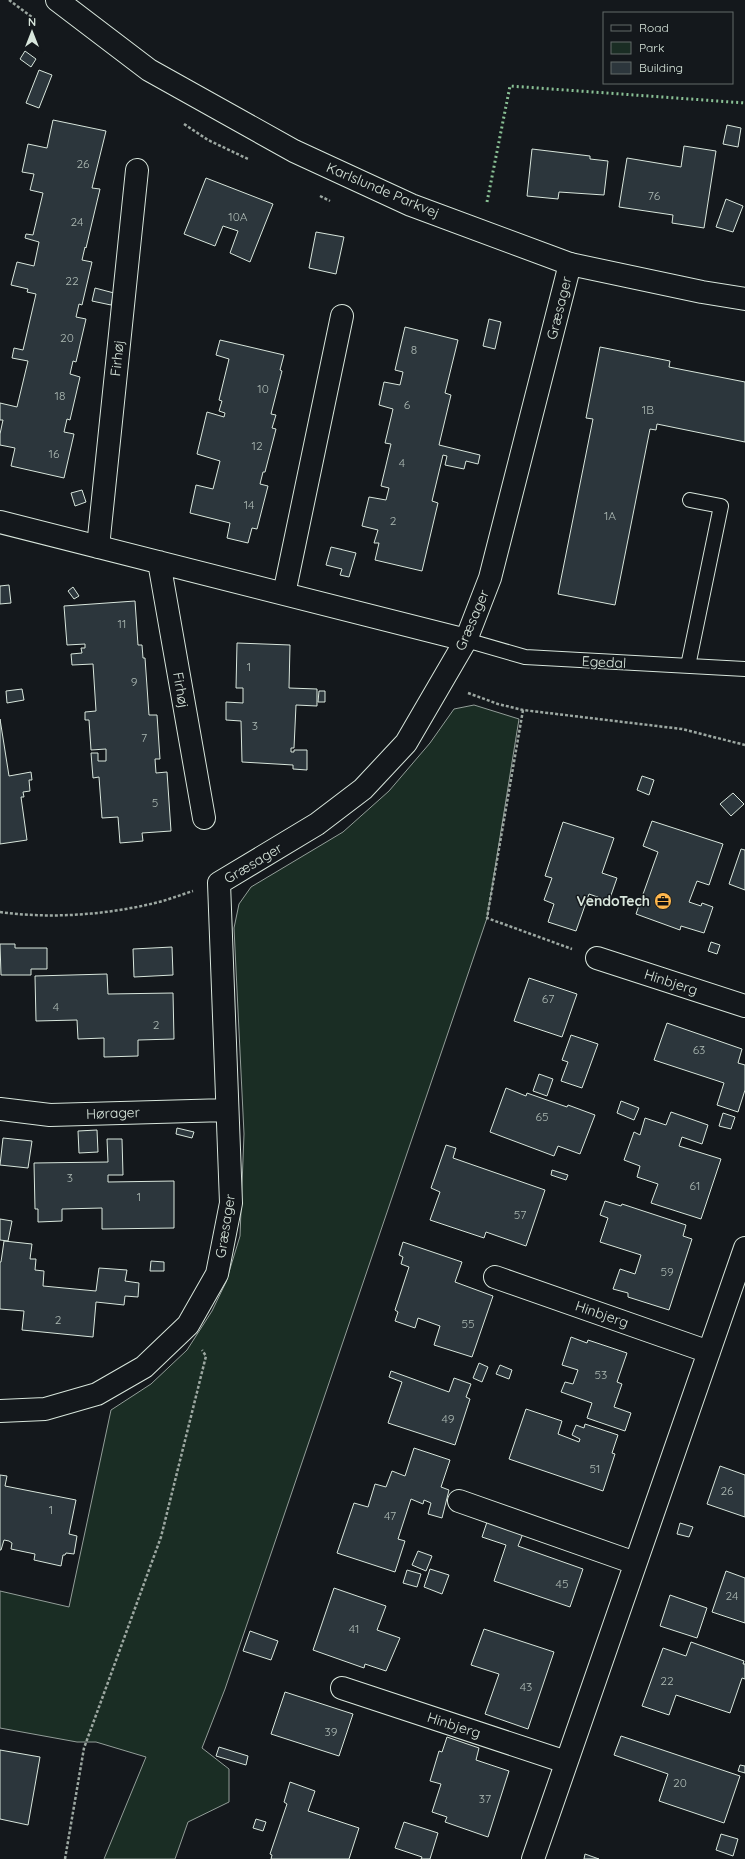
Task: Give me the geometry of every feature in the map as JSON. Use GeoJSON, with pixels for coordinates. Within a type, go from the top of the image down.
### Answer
{"type":"FeatureCollection","features":[{"type":"Feature","properties":{"kind":"street","name":"Karlslunde Parkvej"},"geometry":{"type":"LineString","coordinates":[[57,0],[149,70],[294,151],[411,204],[570,264],[702,292],[745,299]]}},
{"type":"Feature","properties":{"kind":"street","name":"Firhøj"},"geometry":{"type":"LineString","coordinates":[[98,547],[137,170]]}},
{"type":"Feature","properties":{"kind":"street","name":"Græsager"},"geometry":{"type":"LineString","coordinates":[[0,1411],[45,1409],[97,1394],[144,1367],[188,1325],[217,1274],[232,1203],[227,1110],[219,883],[317,824],[362,789],[406,743],[466,640],[490,578],[570,264]]}},
{"type":"Feature","properties":{"kind":"street"},"geometry":{"type":"LineString","coordinates":[[284,594],[342,316]]}},
{"type":"Feature","properties":{"kind":"street"},"geometry":{"type":"LineString","coordinates":[[0,522],[466,640]]}},
{"type":"Feature","properties":{"kind":"street","name":"Firhøj"},"geometry":{"type":"LineString","coordinates":[[159,562],[204,818]]}},
{"type":"Feature","properties":{"kind":"street","name":"Hinbjerg"},"geometry":{"type":"LineString","coordinates":[[597,958],[745,1006]]}},
{"type":"Feature","properties":{"kind":"street","name":"Hørager"},"geometry":{"type":"LineString","coordinates":[[0,1109],[50,1115],[227,1110]]}},
{"type":"Feature","properties":{"kind":"street"},"geometry":{"type":"LineString","coordinates":[[533,1859],[745,1248]]}},
{"type":"Feature","properties":{"kind":"street","name":"Hinbjerg"},"geometry":{"type":"LineString","coordinates":[[495,1277],[709,1352]]}},
{"type":"Feature","properties":{"kind":"street"},"geometry":{"type":"LineString","coordinates":[[459,1502],[635,1563]]}},
{"type":"Feature","properties":{"kind":"street","name":"Hinbjerg"},"geometry":{"type":"LineString","coordinates":[[342,1688],[566,1762]]}},
{"type":"Feature","properties":{"kind":"lane"},"geometry":{"type":"LineString","coordinates":[[688,666],[721,506],[690,500]]}},
{"type":"Feature","properties":{"kind":"lane","name":"Egedal"},"geometry":{"type":"LineString","coordinates":[[466,640],[525,657],[745,669]]}},
{"type":"Feature","properties":{"kind":"path"},"geometry":{"type":"LineString","coordinates":[[442,682],[498,704],[522,710],[682,729],[745,745]]}},
{"type":"Feature","properties":{"kind":"path"},"geometry":{"type":"LineString","coordinates":[[522,710],[487,918],[597,958]]}},
{"type":"Feature","properties":{"kind":"path"},"geometry":{"type":"LineString","coordinates":[[0,912],[22,915],[89,913],[155,903],[219,883]]}},
{"type":"Feature","properties":{"kind":"path"},"geometry":{"type":"LineString","coordinates":[[65,1859],[84,1748],[161,1537],[206,1356],[188,1325]]}},
{"type":"Feature","properties":{"kind":"green space"},"geometry":{"type":"Polygon","coordinates":[[[474,705],[519,719],[487,918],[225,1689],[202,1748],[229,1769],[229,1802],[188,1822],[175,1859],[104,1859],[146,1757],[96,1742],[77,1742],[0,1728],[0,1591],[69,1607],[111,1410],[151,1384],[187,1350],[212,1311],[226,1282],[240,1236],[244,1134],[234,928],[239,904],[251,887],[343,832],[389,791],[430,743],[454,709],[474,705]]]}},
{"type":"Feature","properties":{"kind":"building"},"geometry":{"type":"Polygon","coordinates":[[[25,51],[36,59],[31,67],[20,59],[25,51]]]}},
{"type":"Feature","properties":{"kind":"building"},"geometry":{"type":"Polygon","coordinates":[[[39,70],[52,75],[39,108],[26,103],[39,70]]]}},
{"type":"Feature","properties":{"kind":"building"},"geometry":{"type":"Polygon","coordinates":[[[53,120],[106,131],[92,188],[100,189],[82,260],[92,262],[82,305],[79,304],[76,317],[86,319],[76,362],[73,361],[70,374],[80,377],[70,420],[67,419],[64,432],[74,434],[64,478],[11,466],[15,448],[0,445],[0,434],[3,420],[0,420],[0,403],[17,407],[28,361],[12,358],[14,348],[23,350],[36,294],[27,292],[28,289],[11,285],[17,262],[34,266],[39,242],[25,238],[26,234],[33,235],[43,193],[30,190],[34,174],[22,172],[28,144],[47,148],[53,120]]]}},
{"type":"Feature","properties":{"kind":"building"},"geometry":{"type":"Polygon","coordinates":[[[727,125],[741,128],[738,147],[723,144],[727,125]]]}},
{"type":"Feature","properties":{"kind":"building"},"geometry":{"type":"Polygon","coordinates":[[[684,146],[716,151],[704,228],[672,223],[673,215],[619,207],[627,158],[681,167],[684,146]]]}},
{"type":"Feature","properties":{"kind":"building"},"geometry":{"type":"Polygon","coordinates":[[[532,149],[590,156],[590,159],[608,161],[604,195],[559,192],[558,199],[527,196],[532,149]]]}},
{"type":"Feature","properties":{"kind":"building"},"geometry":{"type":"Polygon","coordinates":[[[206,178],[273,204],[250,262],[230,253],[238,231],[223,226],[215,246],[184,234],[206,178]]]}},
{"type":"Feature","properties":{"kind":"building"},"geometry":{"type":"Polygon","coordinates":[[[726,199],[743,206],[733,232],[716,227],[726,199]]]}},
{"type":"Feature","properties":{"kind":"building"},"geometry":{"type":"Polygon","coordinates":[[[316,232],[344,237],[336,274],[309,268],[316,232]]]}},
{"type":"Feature","properties":{"kind":"building"},"geometry":{"type":"Polygon","coordinates":[[[95,288],[114,293],[111,305],[92,301],[95,288]]]}},
{"type":"Feature","properties":{"kind":"building"},"geometry":{"type":"Polygon","coordinates":[[[489,319],[501,322],[495,349],[483,346],[489,319]]]}},
{"type":"Feature","properties":{"kind":"building"},"geometry":{"type":"Polygon","coordinates":[[[405,327],[458,340],[445,393],[451,395],[439,445],[480,455],[478,464],[466,461],[464,469],[445,465],[447,456],[443,455],[432,501],[438,503],[422,571],[375,560],[379,543],[374,543],[378,530],[362,526],[369,497],[386,500],[389,488],[381,486],[391,444],[385,443],[393,409],[379,405],[384,382],[400,385],[403,372],[395,370],[405,327]]]}},
{"type":"Feature","properties":{"kind":"building"},"geometry":{"type":"Polygon","coordinates":[[[220,340],[284,355],[280,370],[282,371],[271,414],[276,415],[272,428],[276,429],[265,472],[263,472],[260,484],[268,486],[257,529],[252,528],[248,543],[227,538],[230,523],[190,513],[196,485],[213,489],[220,461],[197,454],[207,412],[224,417],[225,413],[219,411],[222,401],[219,400],[229,359],[216,355],[220,340]]]}},
{"type":"Feature","properties":{"kind":"building"},"geometry":{"type":"Polygon","coordinates":[[[600,347],[670,361],[669,367],[745,382],[745,442],[657,424],[656,430],[650,429],[615,605],[558,594],[593,419],[586,418],[600,347]]]}},
{"type":"Feature","properties":{"kind":"building"},"geometry":{"type":"Polygon","coordinates":[[[82,490],[86,502],[75,506],[71,493],[82,490]]]}},
{"type":"Feature","properties":{"kind":"building"},"geometry":{"type":"Polygon","coordinates":[[[331,547],[356,553],[349,577],[340,575],[342,569],[326,565],[331,547]]]}},
{"type":"Feature","properties":{"kind":"building"},"geometry":{"type":"Polygon","coordinates":[[[9,585],[11,603],[0,604],[0,586],[9,585]]]}},
{"type":"Feature","properties":{"kind":"building"},"geometry":{"type":"Polygon","coordinates":[[[73,587],[79,596],[74,599],[68,591],[73,587]]]}},
{"type":"Feature","properties":{"kind":"building"},"geometry":{"type":"Polygon","coordinates":[[[135,601],[138,645],[142,645],[143,658],[145,658],[149,715],[157,715],[160,759],[155,759],[156,773],[167,772],[171,831],[142,833],[143,841],[120,843],[118,817],[102,818],[99,777],[93,778],[91,753],[98,753],[98,761],[106,761],[106,749],[91,750],[89,720],[85,720],[85,712],[96,711],[93,664],[72,665],[71,654],[82,653],[81,648],[85,648],[85,644],[67,645],[64,606],[135,601]]]}},
{"type":"Feature","properties":{"kind":"building"},"geometry":{"type":"Polygon","coordinates":[[[237,643],[290,645],[289,688],[317,689],[317,706],[296,705],[294,748],[291,748],[291,752],[294,752],[294,750],[307,750],[307,770],[293,769],[293,765],[242,762],[241,721],[226,720],[226,702],[243,703],[243,688],[236,688],[237,643]]]}},
{"type":"Feature","properties":{"kind":"building"},"geometry":{"type":"Polygon","coordinates":[[[22,689],[24,700],[7,703],[6,691],[22,689]]]}},
{"type":"Feature","properties":{"kind":"building"},"geometry":{"type":"Polygon","coordinates":[[[319,691],[325,691],[325,702],[318,702],[319,691]]]}},
{"type":"Feature","properties":{"kind":"building"},"geometry":{"type":"Polygon","coordinates":[[[0,719],[9,776],[31,772],[32,780],[29,780],[30,791],[23,792],[24,797],[21,797],[27,840],[0,844],[0,719]]]}},
{"type":"Feature","properties":{"kind":"building"},"geometry":{"type":"Polygon","coordinates":[[[642,776],[654,780],[649,795],[637,790],[642,776]]]}},
{"type":"Feature","properties":{"kind":"building"},"geometry":{"type":"Polygon","coordinates":[[[733,793],[744,804],[731,816],[720,804],[733,793]]]}},
{"type":"Feature","properties":{"kind":"building"},"geometry":{"type":"Polygon","coordinates":[[[652,821],[723,844],[709,885],[697,881],[689,902],[701,906],[702,903],[713,907],[704,933],[681,926],[680,930],[636,914],[658,852],[643,846],[652,821]]]}},
{"type":"Feature","properties":{"kind":"building"},"geometry":{"type":"Polygon","coordinates":[[[563,822],[614,838],[602,873],[617,878],[609,901],[589,894],[576,931],[548,922],[554,904],[544,900],[552,878],[545,876],[563,822]]]}},
{"type":"Feature","properties":{"kind":"building"},"geometry":{"type":"Polygon","coordinates":[[[741,849],[745,850],[745,890],[729,884],[741,849]]]}},
{"type":"Feature","properties":{"kind":"building"},"geometry":{"type":"Polygon","coordinates":[[[711,942],[720,945],[717,954],[708,951],[711,942]]]}},
{"type":"Feature","properties":{"kind":"building"},"geometry":{"type":"Polygon","coordinates":[[[0,944],[15,944],[15,948],[47,948],[47,969],[31,969],[31,975],[1,975],[0,944]]]}},
{"type":"Feature","properties":{"kind":"building"},"geometry":{"type":"Polygon","coordinates":[[[172,947],[173,975],[134,977],[133,949],[172,947]]]}},
{"type":"Feature","properties":{"kind":"building"},"geometry":{"type":"Polygon","coordinates":[[[107,974],[108,994],[173,993],[174,1039],[138,1040],[138,1056],[104,1057],[104,1038],[78,1039],[77,1020],[36,1021],[35,976],[107,974]]]}},
{"type":"Feature","properties":{"kind":"building"},"geometry":{"type":"Polygon","coordinates":[[[529,978],[577,994],[562,1037],[514,1021],[529,978]]]}},
{"type":"Feature","properties":{"kind":"building"},"geometry":{"type":"Polygon","coordinates":[[[667,1023],[742,1049],[738,1063],[745,1065],[745,1090],[738,1112],[717,1105],[724,1083],[654,1060],[667,1023]]]}},
{"type":"Feature","properties":{"kind":"building"},"geometry":{"type":"Polygon","coordinates":[[[571,1035],[598,1044],[582,1088],[561,1081],[568,1062],[562,1060],[571,1035]]]}},
{"type":"Feature","properties":{"kind":"building"},"geometry":{"type":"Polygon","coordinates":[[[539,1074],[553,1079],[547,1096],[533,1091],[539,1074]]]}},
{"type":"Feature","properties":{"kind":"building"},"geometry":{"type":"Polygon","coordinates":[[[506,1088],[526,1096],[527,1093],[567,1107],[568,1105],[595,1115],[580,1154],[558,1146],[554,1156],[490,1132],[506,1088]]]}},
{"type":"Feature","properties":{"kind":"building"},"geometry":{"type":"Polygon","coordinates":[[[621,1101],[639,1108],[634,1120],[617,1113],[621,1101]]]}},
{"type":"Feature","properties":{"kind":"building"},"geometry":{"type":"Polygon","coordinates":[[[671,1112],[708,1125],[702,1144],[682,1137],[679,1146],[721,1159],[701,1219],[651,1203],[658,1184],[637,1177],[640,1166],[624,1160],[634,1132],[640,1135],[645,1118],[666,1125],[671,1112]]]}},
{"type":"Feature","properties":{"kind":"building"},"geometry":{"type":"Polygon","coordinates":[[[723,1113],[735,1117],[731,1129],[719,1126],[723,1113]]]}},
{"type":"Feature","properties":{"kind":"building"},"geometry":{"type":"Polygon","coordinates":[[[177,1128],[194,1132],[192,1138],[176,1134],[177,1128]]]}},
{"type":"Feature","properties":{"kind":"building"},"geometry":{"type":"Polygon","coordinates":[[[97,1130],[98,1152],[79,1153],[78,1131],[97,1130]]]}},
{"type":"Feature","properties":{"kind":"building"},"geometry":{"type":"Polygon","coordinates":[[[3,1138],[32,1141],[28,1168],[0,1165],[3,1138]]]}},
{"type":"Feature","properties":{"kind":"building"},"geometry":{"type":"Polygon","coordinates":[[[107,1139],[122,1139],[123,1175],[108,1175],[108,1182],[174,1181],[174,1228],[102,1229],[102,1208],[62,1209],[62,1221],[38,1222],[38,1209],[35,1209],[34,1163],[108,1162],[107,1139]]]}},
{"type":"Feature","properties":{"kind":"building"},"geometry":{"type":"Polygon","coordinates":[[[446,1145],[456,1148],[453,1158],[545,1190],[526,1246],[486,1232],[484,1238],[430,1220],[440,1192],[431,1188],[446,1145]]]}},
{"type":"Feature","properties":{"kind":"building"},"geometry":{"type":"Polygon","coordinates":[[[552,1170],[568,1175],[566,1180],[551,1175],[552,1170]]]}},
{"type":"Feature","properties":{"kind":"building"},"geometry":{"type":"Polygon","coordinates":[[[605,1201],[621,1206],[622,1204],[686,1225],[683,1236],[692,1239],[669,1310],[628,1297],[628,1293],[613,1289],[620,1269],[635,1274],[641,1255],[600,1242],[608,1218],[600,1215],[605,1201]]]}},
{"type":"Feature","properties":{"kind":"building"},"geometry":{"type":"Polygon","coordinates":[[[0,1219],[12,1221],[8,1241],[0,1240],[0,1219]]]}},
{"type":"Feature","properties":{"kind":"building"},"geometry":{"type":"Polygon","coordinates":[[[4,1241],[32,1244],[30,1259],[36,1259],[35,1270],[44,1271],[43,1286],[96,1291],[99,1268],[127,1270],[125,1281],[139,1283],[138,1297],[125,1296],[124,1305],[96,1302],[93,1337],[22,1330],[24,1311],[0,1309],[0,1262],[4,1241]]]}},
{"type":"Feature","properties":{"kind":"building"},"geometry":{"type":"Polygon","coordinates":[[[403,1242],[462,1262],[455,1282],[493,1296],[472,1357],[434,1345],[440,1326],[418,1318],[415,1328],[395,1321],[398,1312],[395,1310],[409,1267],[401,1264],[403,1257],[399,1255],[403,1242]]]}},
{"type":"Feature","properties":{"kind":"building"},"geometry":{"type":"Polygon","coordinates":[[[151,1261],[164,1262],[164,1271],[150,1271],[151,1261]]]}},
{"type":"Feature","properties":{"kind":"building"},"geometry":{"type":"Polygon","coordinates":[[[571,1337],[587,1343],[588,1340],[627,1353],[617,1382],[622,1384],[614,1407],[631,1413],[625,1431],[587,1418],[592,1403],[561,1392],[565,1382],[573,1384],[578,1370],[562,1365],[571,1337]]]}},
{"type":"Feature","properties":{"kind":"building"},"geometry":{"type":"Polygon","coordinates":[[[479,1363],[488,1367],[482,1382],[473,1378],[479,1363]]]}},
{"type":"Feature","properties":{"kind":"building"},"geometry":{"type":"Polygon","coordinates":[[[500,1365],[512,1370],[509,1379],[496,1374],[500,1365]]]}},
{"type":"Feature","properties":{"kind":"building"},"geometry":{"type":"Polygon","coordinates":[[[391,1371],[449,1392],[454,1378],[471,1384],[466,1397],[470,1399],[455,1445],[388,1423],[402,1382],[389,1377],[391,1371]]]}},
{"type":"Feature","properties":{"kind":"building"},"geometry":{"type":"Polygon","coordinates":[[[526,1409],[562,1421],[558,1434],[579,1442],[580,1439],[572,1435],[576,1425],[584,1428],[585,1424],[618,1435],[612,1453],[615,1454],[603,1491],[509,1459],[526,1409]]]}},
{"type":"Feature","properties":{"kind":"building"},"geometry":{"type":"Polygon","coordinates":[[[414,1448],[450,1460],[441,1487],[449,1490],[442,1518],[428,1514],[431,1503],[424,1500],[423,1504],[411,1499],[398,1539],[405,1541],[395,1572],[337,1553],[354,1503],[368,1507],[375,1484],[386,1487],[392,1471],[405,1476],[414,1448]]]}},
{"type":"Feature","properties":{"kind":"building"},"geometry":{"type":"Polygon","coordinates":[[[720,1466],[745,1475],[745,1517],[707,1504],[720,1466]]]}},
{"type":"Feature","properties":{"kind":"building"},"geometry":{"type":"Polygon","coordinates":[[[0,1475],[7,1476],[5,1486],[76,1500],[69,1534],[77,1536],[74,1554],[66,1553],[63,1555],[61,1566],[34,1560],[35,1554],[11,1549],[12,1543],[9,1541],[4,1540],[0,1550],[0,1475]]]}},
{"type":"Feature","properties":{"kind":"building"},"geometry":{"type":"Polygon","coordinates":[[[488,1519],[524,1531],[518,1546],[583,1569],[570,1607],[494,1581],[506,1545],[482,1537],[488,1519]]]}},
{"type":"Feature","properties":{"kind":"building"},"geometry":{"type":"Polygon","coordinates":[[[680,1523],[693,1527],[689,1537],[677,1534],[680,1523]]]}},
{"type":"Feature","properties":{"kind":"building"},"geometry":{"type":"Polygon","coordinates":[[[418,1551],[432,1556],[426,1571],[412,1565],[418,1551]]]}},
{"type":"Feature","properties":{"kind":"building"},"geometry":{"type":"Polygon","coordinates":[[[430,1569],[449,1575],[442,1594],[424,1587],[430,1569]]]}},
{"type":"Feature","properties":{"kind":"building"},"geometry":{"type":"Polygon","coordinates":[[[407,1570],[421,1574],[417,1587],[403,1583],[407,1570]]]}},
{"type":"Feature","properties":{"kind":"building"},"geometry":{"type":"Polygon","coordinates":[[[726,1571],[745,1578],[745,1623],[712,1612],[726,1571]]]}},
{"type":"Feature","properties":{"kind":"building"},"geometry":{"type":"Polygon","coordinates":[[[334,1588],[386,1606],[377,1630],[400,1638],[386,1671],[365,1664],[364,1668],[313,1650],[334,1588]]]}},
{"type":"Feature","properties":{"kind":"building"},"geometry":{"type":"Polygon","coordinates":[[[670,1595],[707,1608],[697,1638],[660,1626],[670,1595]]]}},
{"type":"Feature","properties":{"kind":"building"},"geometry":{"type":"Polygon","coordinates":[[[484,1629],[554,1652],[528,1729],[485,1714],[499,1674],[471,1665],[484,1629]]]}},
{"type":"Feature","properties":{"kind":"building"},"geometry":{"type":"Polygon","coordinates":[[[250,1631],[278,1641],[271,1660],[243,1651],[250,1631]]]}},
{"type":"Feature","properties":{"kind":"building"},"geometry":{"type":"Polygon","coordinates":[[[691,1642],[744,1661],[745,1679],[742,1678],[730,1713],[676,1695],[669,1715],[642,1706],[663,1648],[686,1656],[691,1642]]]}},
{"type":"Feature","properties":{"kind":"building"},"geometry":{"type":"Polygon","coordinates":[[[285,1692],[353,1714],[339,1756],[271,1734],[285,1692]]]}},
{"type":"Feature","properties":{"kind":"building"},"geometry":{"type":"Polygon","coordinates":[[[621,1736],[740,1776],[724,1823],[659,1801],[668,1774],[614,1755],[621,1736]]]}},
{"type":"Feature","properties":{"kind":"building"},"geometry":{"type":"Polygon","coordinates":[[[447,1737],[479,1748],[476,1760],[509,1771],[488,1837],[445,1822],[447,1817],[432,1812],[441,1784],[430,1781],[439,1751],[442,1752],[447,1737]]]}},
{"type":"Feature","properties":{"kind":"building"},"geometry":{"type":"Polygon","coordinates":[[[219,1747],[248,1756],[246,1765],[216,1756],[219,1747]]]}},
{"type":"Feature","properties":{"kind":"building"},"geometry":{"type":"Polygon","coordinates":[[[0,1750],[40,1757],[28,1825],[0,1819],[0,1750]]]}},
{"type":"Feature","properties":{"kind":"building"},"geometry":{"type":"Polygon","coordinates":[[[740,1765],[745,1766],[745,1773],[738,1771],[740,1765]]]}},
{"type":"Feature","properties":{"kind":"building"},"geometry":{"type":"Polygon","coordinates":[[[290,1782],[315,1791],[308,1811],[359,1828],[349,1859],[271,1859],[272,1855],[270,1854],[287,1804],[284,1802],[290,1782]]]}},
{"type":"Feature","properties":{"kind":"building"},"geometry":{"type":"Polygon","coordinates":[[[256,1819],[266,1822],[263,1831],[253,1828],[256,1819]]]}},
{"type":"Feature","properties":{"kind":"building"},"geometry":{"type":"Polygon","coordinates":[[[404,1822],[438,1833],[430,1859],[421,1859],[422,1857],[395,1848],[404,1822]]]}},
{"type":"Feature","properties":{"kind":"building"},"geometry":{"type":"Polygon","coordinates":[[[721,1834],[738,1839],[733,1856],[716,1850],[721,1834]]]}},
{"type":"Feature","properties":{"kind":"building"},"geometry":{"type":"Polygon","coordinates":[[[585,1854],[599,1859],[584,1859],[585,1854]]]}},
{"type":"Feature","properties":{"kind":"hedge"},"geometry":{"type":"LineString","coordinates":[[487,202],[510,86],[745,103]]}},
{"type":"Feature","properties":{"kind":"place","name":"VendoTech"},"geometry":{"type":"Point","coordinates":[663,901]}}]}
